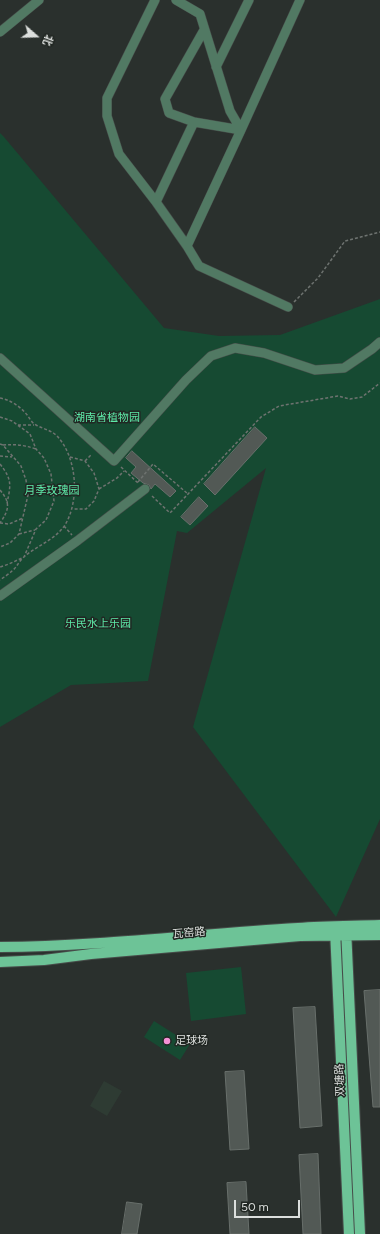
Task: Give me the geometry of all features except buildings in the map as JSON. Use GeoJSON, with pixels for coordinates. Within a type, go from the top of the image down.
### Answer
{"type":"FeatureCollection","features":[{"type":"Feature","properties":{"kind":"main road","name":"瓦窑路"},"geometry":{"type":"LineString","coordinates":[[346,931],[380,925]]}},
{"type":"Feature","properties":{"kind":"main road","name":"瓦窑路"},"geometry":{"type":"LineString","coordinates":[[0,947],[46,947],[298,928],[380,934]]}},
{"type":"Feature","properties":{"kind":"main road","name":"瓦窑路"},"geometry":{"type":"LineString","coordinates":[[0,962],[44,960],[162,947],[300,936],[335,931]]}},
{"type":"Feature","properties":{"kind":"main road","name":"双塘路"},"geometry":{"type":"LineString","coordinates":[[335,931],[349,1234]]}},
{"type":"Feature","properties":{"kind":"main road","name":"双塘路"},"geometry":{"type":"LineString","coordinates":[[346,931],[360,1234]]}},
{"type":"Feature","properties":{"kind":"street"},"geometry":{"type":"LineString","coordinates":[[0,32],[39,0]]}},
{"type":"Feature","properties":{"kind":"street"},"geometry":{"type":"LineString","coordinates":[[155,0],[107,98],[107,116],[119,154],[156,202],[199,266],[288,307]]}},
{"type":"Feature","properties":{"kind":"street"},"geometry":{"type":"LineString","coordinates":[[176,0],[200,14],[230,111],[241,130]]}},
{"type":"Feature","properties":{"kind":"street"},"geometry":{"type":"LineString","coordinates":[[216,68],[249,0]]}},
{"type":"Feature","properties":{"kind":"street"},"geometry":{"type":"LineString","coordinates":[[187,246],[300,0]]}},
{"type":"Feature","properties":{"kind":"street"},"geometry":{"type":"LineString","coordinates":[[204,30],[165,99],[169,113],[194,122],[241,130]]}},
{"type":"Feature","properties":{"kind":"street"},"geometry":{"type":"LineString","coordinates":[[156,202],[194,122]]}},
{"type":"Feature","properties":{"kind":"street"},"geometry":{"type":"LineString","coordinates":[[0,358],[114,461],[186,380],[211,356],[236,348],[264,353],[315,370],[344,368],[380,342]]}},
{"type":"Feature","properties":{"kind":"street"},"geometry":{"type":"LineString","coordinates":[[0,596],[77,541],[144,489]]}},
{"type":"Feature","properties":{"kind":"path"},"geometry":{"type":"LineString","coordinates":[[288,307],[318,278],[345,241],[380,232]]}},
{"type":"Feature","properties":{"kind":"path"},"geometry":{"type":"LineString","coordinates":[[114,461],[170,513],[260,417],[279,406],[338,396],[350,399],[362,397],[380,383]]}},
{"type":"Feature","properties":{"kind":"path"},"geometry":{"type":"LineString","coordinates":[[0,398],[13,403],[23,410],[34,424]]}},
{"type":"Feature","properties":{"kind":"path"},"geometry":{"type":"LineString","coordinates":[[0,417],[12,421],[30,434],[36,449],[44,458],[51,474],[54,501],[46,520],[36,529],[20,534],[10,543],[0,547]]}},
{"type":"Feature","properties":{"kind":"path"},"geometry":{"type":"LineString","coordinates":[[0,567],[24,557],[47,542],[64,526],[72,509],[74,472],[70,457],[64,445],[56,435],[45,428],[34,424],[18,425]]}},
{"type":"Feature","properties":{"kind":"path"},"geometry":{"type":"LineString","coordinates":[[0,444],[21,444],[36,449]]}},
{"type":"Feature","properties":{"kind":"path"},"geometry":{"type":"LineString","coordinates":[[3,445],[21,466],[26,480],[28,496],[24,508],[24,518],[20,534]]}},
{"type":"Feature","properties":{"kind":"path"},"geometry":{"type":"LineString","coordinates":[[0,456],[12,457]]}},
{"type":"Feature","properties":{"kind":"path"},"geometry":{"type":"LineString","coordinates":[[70,457],[85,461],[94,473],[100,489]]}},
{"type":"Feature","properties":{"kind":"path"},"geometry":{"type":"LineString","coordinates":[[0,464],[8,474],[11,486],[7,503],[7,512],[0,523],[9,524],[24,518]]}},
{"type":"Feature","properties":{"kind":"path"},"geometry":{"type":"LineString","coordinates":[[137,482],[153,464],[188,494]]}},
{"type":"Feature","properties":{"kind":"path"},"geometry":{"type":"LineString","coordinates":[[72,509],[86,509],[94,501],[100,489],[117,478],[124,471]]}},
{"type":"Feature","properties":{"kind":"path"},"geometry":{"type":"LineString","coordinates":[[0,490],[6,498],[7,503]]}},
{"type":"Feature","properties":{"kind":"path"},"geometry":{"type":"LineString","coordinates":[[64,526],[77,541]]}},
{"type":"Feature","properties":{"kind":"path"},"geometry":{"type":"LineString","coordinates":[[0,580],[13,571],[24,557],[36,529]]}},
{"type":"Feature","properties":{"kind":"shaded area"},"geometry":{"type":"Polygon","coordinates":[[[104,1081],[122,1091],[107,1116],[90,1106],[104,1081]]]}},
{"type":"Feature","properties":{"kind":"green space"},"geometry":{"type":"Polygon","coordinates":[[[0,133],[164,328],[219,336],[280,335],[380,299],[380,819],[336,917],[193,727],[266,468],[187,533],[177,531],[148,681],[71,685],[0,727],[0,133]]]}},
{"type":"Feature","properties":{"kind":"green space"},"geometry":{"type":"Polygon","coordinates":[[[241,967],[246,1014],[191,1021],[186,973],[241,967]]]}},
{"type":"Feature","properties":{"kind":"green space","name":"足球场"},"geometry":{"type":"Polygon","coordinates":[[[154,1021],[190,1044],[180,1060],[144,1037],[154,1021]]]}},
{"type":"Feature","properties":{"kind":"place","name":"足球场"},"geometry":{"type":"Point","coordinates":[167,1041]}},
{"type":"Feature","properties":{"kind":"park label","name":"湖南省植物园"},"geometry":{"type":"Point","coordinates":[107,418]}},
{"type":"Feature","properties":{"kind":"park label","name":"月季玫瑰园"},"geometry":{"type":"Point","coordinates":[52,491]}},
{"type":"Feature","properties":{"kind":"park label","name":"乐民水上乐园"},"geometry":{"type":"Point","coordinates":[98,624]}}]}
